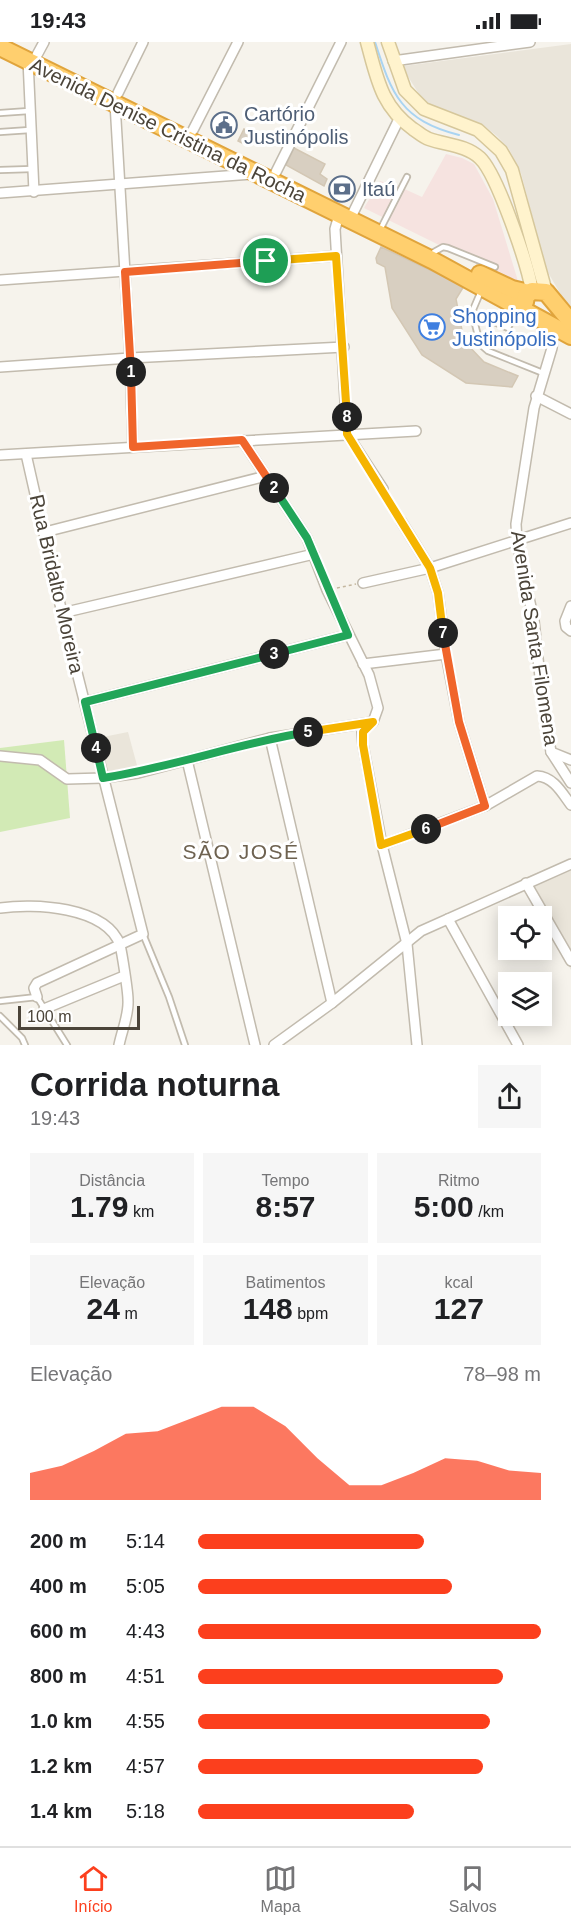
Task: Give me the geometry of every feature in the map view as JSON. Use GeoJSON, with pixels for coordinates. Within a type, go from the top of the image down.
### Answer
{"type":"FeatureCollection","features":[{"type":"Feature","properties":{"kind":"highway","name":"Avenida Denise Cristina da Rocha"},"geometry":{"type":"LineString","coordinates":[[11,42],[36,52],[258,174],[346,214],[381,226],[512,289],[539,293]]}},
{"type":"Feature","properties":{"kind":"highway","name":"Avenida Denise Cristina da Rocha"},"geometry":{"type":"LineString","coordinates":[[0,47],[36,52]]}},
{"type":"Feature","properties":{"kind":"highway","name":"Avenida Denise Cristina da Rocha"},"geometry":{"type":"LineString","coordinates":[[116,98],[193,130],[276,172],[346,214],[432,260],[489,277],[527,311],[566,330]]}},
{"type":"Feature","properties":{"kind":"highway"},"geometry":{"type":"LineString","coordinates":[[539,293],[551,304],[548,312],[527,311],[525,300],[539,293]]}},
{"type":"Feature","properties":{"kind":"highway"},"geometry":{"type":"LineString","coordinates":[[539,293],[558,309],[566,330]]}},
{"type":"Feature","properties":{"kind":"street"},"geometry":{"type":"LineString","coordinates":[[133,447],[116,98],[143,42]]}},
{"type":"Feature","properties":{"kind":"street"},"geometry":{"type":"LineString","coordinates":[[193,130],[237,42]]}},
{"type":"Feature","properties":{"kind":"street"},"geometry":{"type":"LineString","coordinates":[[276,172],[340,42]]}},
{"type":"Feature","properties":{"kind":"street"},"geometry":{"type":"LineString","coordinates":[[368,42],[379,86],[399,119],[427,138],[461,147],[479,157],[489,169],[539,293]]}},
{"type":"Feature","properties":{"kind":"street"},"geometry":{"type":"LineString","coordinates":[[388,42],[405,90],[424,109],[478,130],[501,151],[512,170],[539,293]]}},
{"type":"Feature","properties":{"kind":"street"},"geometry":{"type":"LineString","coordinates":[[393,61],[463,46],[530,42]]}},
{"type":"Feature","properties":{"kind":"street"},"geometry":{"type":"LineString","coordinates":[[33,192],[29,111],[36,52]]}},
{"type":"Feature","properties":{"kind":"street"},"geometry":{"type":"LineString","coordinates":[[382,489],[347,434],[344,347],[335,230],[399,119]]}},
{"type":"Feature","properties":{"kind":"street"},"geometry":{"type":"LineString","coordinates":[[0,193],[258,174]]}},
{"type":"Feature","properties":{"kind":"street"},"geometry":{"type":"LineString","coordinates":[[0,280],[336,256]]}},
{"type":"Feature","properties":{"kind":"street","name":"Avenida Santa Filomena"},"geometry":{"type":"LineString","coordinates":[[566,330],[552,348],[537,396],[516,524],[517,542],[534,621],[551,752],[571,783]]}},
{"type":"Feature","properties":{"kind":"street"},"geometry":{"type":"LineString","coordinates":[[0,367],[344,347]]}},
{"type":"Feature","properties":{"kind":"street"},"geometry":{"type":"LineString","coordinates":[[537,396],[571,414]]}},
{"type":"Feature","properties":{"kind":"street"},"geometry":{"type":"LineString","coordinates":[[0,456],[416,431]]}},
{"type":"Feature","properties":{"kind":"street"},"geometry":{"type":"LineString","coordinates":[[242,440],[307,538],[327,590],[369,675],[378,708],[373,722],[363,732],[363,745],[381,845],[408,944],[415,1044]]}},
{"type":"Feature","properties":{"kind":"street","name":"Rua Bridalto Moreira"},"geometry":{"type":"LineString","coordinates":[[26,454],[62,613],[143,934]]}},
{"type":"Feature","properties":{"kind":"street"},"geometry":{"type":"LineString","coordinates":[[45,531],[266,476]]}},
{"type":"Feature","properties":{"kind":"street"},"geometry":{"type":"LineString","coordinates":[[401,521],[430,568],[438,593],[446,654],[459,722],[485,806]]}},
{"type":"Feature","properties":{"kind":"street"},"geometry":{"type":"LineString","coordinates":[[363,583],[430,568],[571,523]]}},
{"type":"Feature","properties":{"kind":"street"},"geometry":{"type":"LineString","coordinates":[[62,613],[314,554]]}},
{"type":"Feature","properties":{"kind":"street"},"geometry":{"type":"LineString","coordinates":[[568,629],[565,621],[571,606]]}},
{"type":"Feature","properties":{"kind":"street"},"geometry":{"type":"LineString","coordinates":[[85,702],[348,635]]}},
{"type":"Feature","properties":{"kind":"street"},"geometry":{"type":"LineString","coordinates":[[363,664],[446,654]]}},
{"type":"Feature","properties":{"kind":"street"},"geometry":{"type":"LineString","coordinates":[[0,756],[40,760],[67,778],[103,778],[138,772],[270,738],[373,722]]}},
{"type":"Feature","properties":{"kind":"street"},"geometry":{"type":"LineString","coordinates":[[270,738],[332,1003]]}},
{"type":"Feature","properties":{"kind":"street"},"geometry":{"type":"LineString","coordinates":[[551,752],[571,760]]}},
{"type":"Feature","properties":{"kind":"street"},"geometry":{"type":"LineString","coordinates":[[187,760],[255,1045]]}},
{"type":"Feature","properties":{"kind":"street"},"geometry":{"type":"LineString","coordinates":[[381,845],[485,806],[537,776],[544,776],[555,783],[571,805]]}},
{"type":"Feature","properties":{"kind":"street"},"geometry":{"type":"LineString","coordinates":[[274,1045],[332,1003],[421,932],[571,864]]}},
{"type":"Feature","properties":{"kind":"street"},"geometry":{"type":"LineString","coordinates":[[526,883],[571,961]]}},
{"type":"Feature","properties":{"kind":"street"},"geometry":{"type":"LineString","coordinates":[[0,908],[23,905],[67,909],[108,928],[120,945],[128,1000],[119,1045]]}},
{"type":"Feature","properties":{"kind":"street"},"geometry":{"type":"LineString","coordinates":[[448,919],[518,1045]]}},
{"type":"Feature","properties":{"kind":"street"},"geometry":{"type":"LineString","coordinates":[[37,997],[34,988],[37,983],[143,934]]}},
{"type":"Feature","properties":{"kind":"street"},"geometry":{"type":"LineString","coordinates":[[44,1009],[124,976]]}},
{"type":"Feature","properties":{"kind":"lane"},"geometry":{"type":"LineString","coordinates":[[0,113],[29,111]]}},
{"type":"Feature","properties":{"kind":"lane"},"geometry":{"type":"LineString","coordinates":[[0,132],[30,130]]}},
{"type":"Feature","properties":{"kind":"lane"},"geometry":{"type":"LineString","coordinates":[[0,170],[32,169]]}},
{"type":"Feature","properties":{"kind":"lane"},"geometry":{"type":"LineString","coordinates":[[381,226],[407,177]]}},
{"type":"Feature","properties":{"kind":"lane"},"geometry":{"type":"LineString","coordinates":[[489,277],[472,312],[480,344],[488,351],[543,373]]}},
{"type":"Feature","properties":{"kind":"lane"},"geometry":{"type":"LineString","coordinates":[[472,312],[508,328],[527,311]]}},
{"type":"Feature","properties":{"kind":"lane"},"geometry":{"type":"LineString","coordinates":[[143,934],[169,997],[185,1045]]}},
{"type":"Feature","properties":{"kind":"lane"},"geometry":{"type":"LineString","coordinates":[[0,1001],[37,997],[67,1045]]}},
{"type":"Feature","properties":{"kind":"lane"},"geometry":{"type":"LineString","coordinates":[[0,1016],[26,1045]]}},
{"type":"Feature","properties":{"kind":"path"},"geometry":{"type":"LineString","coordinates":[[382,489],[401,521]]}},
{"type":"Feature","properties":{"kind":"path"},"geometry":{"type":"LineString","coordinates":[[327,590],[363,583]]}},
{"type":"Feature","properties":{"kind":"shaded area"},"geometry":{"type":"Polygon","coordinates":[[[571,44],[571,312],[546,269],[521,173],[509,149],[483,125],[467,118],[436,110],[423,100],[403,69],[404,66],[571,44]]]}},
{"type":"Feature","properties":{"kind":"shaded area"},"geometry":{"type":"Polygon","coordinates":[[[446,154],[474,164],[493,199],[518,281],[502,276],[364,208],[380,181],[422,197],[446,154]]]}},
{"type":"Feature","properties":{"kind":"shaded area"},"geometry":{"type":"Polygon","coordinates":[[[128,732],[138,769],[106,776],[98,738],[128,732]]]}},
{"type":"Feature","properties":{"kind":"shaded area"},"geometry":{"type":"Polygon","coordinates":[[[571,859],[571,970],[552,935],[552,906],[537,906],[522,879],[571,859]]]}},
{"type":"Feature","properties":{"kind":"green space"},"geometry":{"type":"Polygon","coordinates":[[[64,740],[70,818],[0,832],[0,748],[64,740]]]}},
{"type":"Feature","properties":{"kind":"building","name":"Cartório Justinópolis"},"geometry":{"type":"Polygon","coordinates":[[[224,115],[231,118],[228,124],[231,126],[227,135],[216,130],[224,115]]]}},
{"type":"Feature","properties":{"kind":"building"},"geometry":{"type":"Polygon","coordinates":[[[244,129],[251,132],[244,144],[238,141],[244,129]]]}},
{"type":"Feature","properties":{"kind":"building"},"geometry":{"type":"Polygon","coordinates":[[[294,148],[325,164],[320,174],[327,179],[324,186],[286,165],[294,148]]]}},
{"type":"Feature","properties":{"kind":"building","name":"Itaú"},"geometry":{"type":"Polygon","coordinates":[[[334,179],[355,190],[350,199],[329,188],[334,179]]]}},
{"type":"Feature","properties":{"kind":"building","name":"Shopping Justinópolis"},"geometry":{"type":"Polygon","coordinates":[[[381,247],[464,286],[456,299],[464,341],[484,362],[518,376],[512,387],[466,383],[422,355],[392,308],[385,267],[377,263],[376,258],[381,247]]]}},
{"type":"Feature","properties":{"kind":"waterway"},"geometry":{"type":"LineString","coordinates":[[375,42],[394,91],[411,113],[439,129],[459,135]]}},
{"type":"Feature","properties":{"kind":"place","name":"Cartório Justinópolis"},"geometry":{"type":"Point","coordinates":[224,125]}},
{"type":"Feature","properties":{"kind":"place","name":"Itaú"},"geometry":{"type":"Point","coordinates":[342,189]}},
{"type":"Feature","properties":{"kind":"place","name":"Shopping Justinópolis"},"geometry":{"type":"Point","coordinates":[432,327]}},
{"type":"Feature","properties":{"kind":"district","name":"SÃO JOSÉ"},"geometry":{"type":"Point","coordinates":[241,852]}},
{"type":"Feature","properties":{"kind":"route"},"geometry":{"type":"LineString","coordinates":[[336,256],[344,347],[347,434],[430,568],[438,593],[446,654],[459,722],[485,806],[381,845],[363,745],[363,732],[373,722],[270,738],[138,772],[103,778],[85,702],[348,635],[327,590],[307,538],[242,440],[133,447],[125,272],[266,261],[336,256]]}}]}
